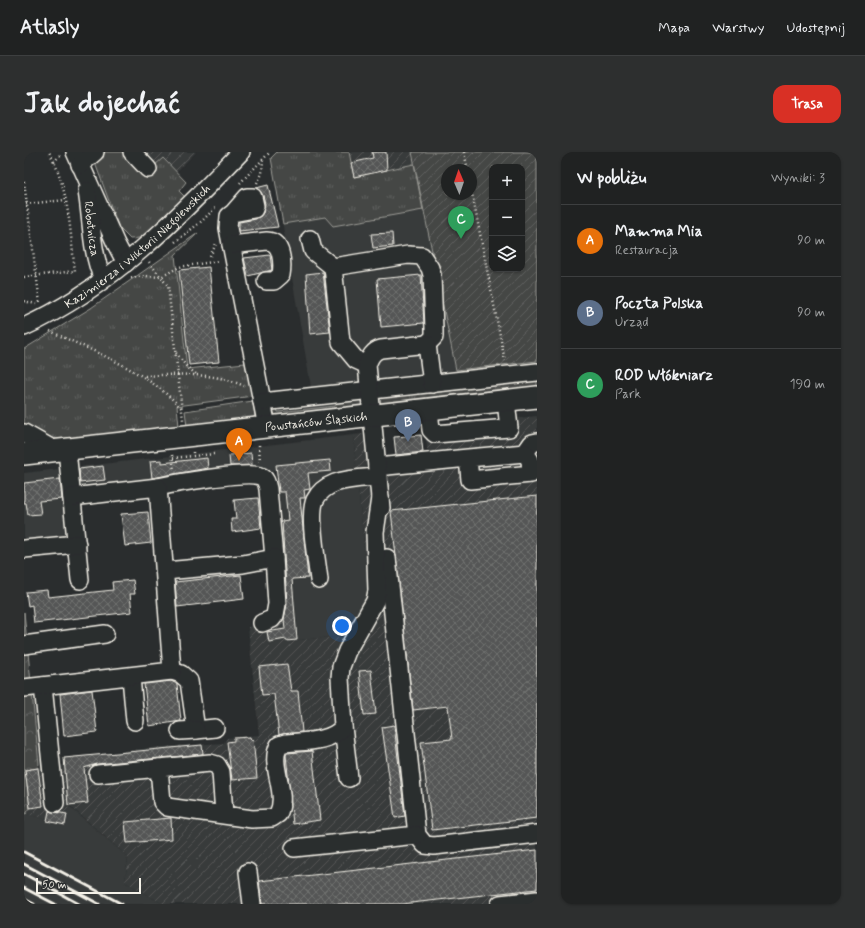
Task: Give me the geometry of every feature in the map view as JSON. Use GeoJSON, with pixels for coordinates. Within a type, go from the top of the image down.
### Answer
{"type":"FeatureCollection","features":[{"type":"Feature","properties":{"kind":"main road","name":"Powstańców Śląskich"},"geometry":{"type":"LineString","coordinates":[[24,454],[372,414],[537,397]]}},
{"type":"Feature","properties":{"kind":"street"},"geometry":{"type":"LineString","coordinates":[[80,165],[95,152]]}},
{"type":"Feature","properties":{"kind":"street"},"geometry":{"type":"LineString","coordinates":[[132,152],[148,169]]}},
{"type":"Feature","properties":{"kind":"street","name":"Kazimierza i Wiktorii Niegolewskich"},"geometry":{"type":"LineString","coordinates":[[24,327],[56,310],[103,279],[125,271],[241,152]]}},
{"type":"Feature","properties":{"kind":"street","name":"Robotnicza"},"geometry":{"type":"LineString","coordinates":[[80,165],[125,271]]}},
{"type":"Feature","properties":{"kind":"street","name":"Robotnicza"},"geometry":{"type":"LineString","coordinates":[[80,165],[98,269],[103,279]]}},
{"type":"Feature","properties":{"kind":"street"},"geometry":{"type":"LineString","coordinates":[[250,196],[253,197],[254,200],[254,209],[233,213],[229,216],[228,221],[232,252],[267,427]]}},
{"type":"Feature","properties":{"kind":"street"},"geometry":{"type":"LineString","coordinates":[[310,239],[313,251],[316,255],[333,268],[342,342],[356,360],[366,365]]}},
{"type":"Feature","properties":{"kind":"street"},"geometry":{"type":"LineString","coordinates":[[232,252],[266,241],[276,243],[278,248],[281,275],[274,280],[266,282]]}},
{"type":"Feature","properties":{"kind":"street"},"geometry":{"type":"LineString","coordinates":[[333,268],[408,255],[422,256],[430,268],[432,275],[434,337],[427,344],[376,351],[366,365],[418,835],[425,845],[434,846],[537,834]]}},
{"type":"Feature","properties":{"kind":"street"},"geometry":{"type":"LineString","coordinates":[[427,344],[432,384]]}},
{"type":"Feature","properties":{"kind":"street"},"geometry":{"type":"LineString","coordinates":[[261,397],[369,391],[537,372]]}},
{"type":"Feature","properties":{"kind":"street"},"geometry":{"type":"LineString","coordinates":[[468,458],[470,480],[531,474],[530,460],[525,450],[509,428],[506,401]]}},
{"type":"Feature","properties":{"kind":"street"},"geometry":{"type":"LineString","coordinates":[[429,409],[432,430],[435,434],[509,428]]}},
{"type":"Feature","properties":{"kind":"street"},"geometry":{"type":"LineString","coordinates":[[24,433],[62,450],[72,497],[80,580]]}},
{"type":"Feature","properties":{"kind":"street"},"geometry":{"type":"LineString","coordinates":[[319,580],[312,513],[316,499],[326,487],[336,482],[378,472],[525,450]]}},
{"type":"Feature","properties":{"kind":"street"},"geometry":{"type":"LineString","coordinates":[[72,497],[158,487],[181,482],[244,475],[261,476],[264,479],[268,489],[274,558],[276,610],[272,619],[262,623]]}},
{"type":"Feature","properties":{"kind":"street"},"geometry":{"type":"LineString","coordinates":[[158,487],[172,671]]}},
{"type":"Feature","properties":{"kind":"street"},"geometry":{"type":"LineString","coordinates":[[348,778],[343,727],[340,678],[341,667],[347,651],[375,601],[377,591],[375,532],[380,498]]}},
{"type":"Feature","properties":{"kind":"street"},"geometry":{"type":"LineString","coordinates":[[24,549],[76,544]]}},
{"type":"Feature","properties":{"kind":"street"},"geometry":{"type":"LineString","coordinates":[[165,571],[243,564],[274,558]]}},
{"type":"Feature","properties":{"kind":"street"},"geometry":{"type":"LineString","coordinates":[[24,645],[105,634]]}},
{"type":"Feature","properties":{"kind":"street"},"geometry":{"type":"LineString","coordinates":[[24,688],[131,677],[172,671],[181,674],[189,681],[188,731],[214,728]]}},
{"type":"Feature","properties":{"kind":"street"},"geometry":{"type":"LineString","coordinates":[[131,677],[135,721]]}},
{"type":"Feature","properties":{"kind":"street"},"geometry":{"type":"LineString","coordinates":[[43,686],[55,803]]}},
{"type":"Feature","properties":{"kind":"street"},"geometry":{"type":"LineString","coordinates":[[160,768],[162,802],[167,806],[260,819],[276,816],[280,810],[281,804],[276,755],[279,745],[327,738],[339,732],[343,727]]}},
{"type":"Feature","properties":{"kind":"street"},"geometry":{"type":"LineString","coordinates":[[98,774],[210,763],[217,765],[221,772],[224,814]]}},
{"type":"Feature","properties":{"kind":"street"},"geometry":{"type":"LineString","coordinates":[[294,848],[418,835]]}},
{"type":"Feature","properties":{"kind":"street"},"geometry":{"type":"LineString","coordinates":[[248,872],[252,904]]}},
{"type":"Feature","properties":{"kind":"street"},"geometry":{"type":"LineString","coordinates":[[500,904],[537,900]]}},
{"type":"Feature","properties":{"kind":"path"},"geometry":{"type":"LineString","coordinates":[[24,277],[75,271],[60,174],[49,152]]}},
{"type":"Feature","properties":{"kind":"path"},"geometry":{"type":"LineString","coordinates":[[54,162],[63,152]]}},
{"type":"Feature","properties":{"kind":"path"},"geometry":{"type":"LineString","coordinates":[[464,152],[467,164]]}},
{"type":"Feature","properties":{"kind":"path"},"geometry":{"type":"LineString","coordinates":[[250,196],[261,179],[263,159]]}},
{"type":"Feature","properties":{"kind":"path"},"geometry":{"type":"LineString","coordinates":[[24,182],[40,309]]}},
{"type":"Feature","properties":{"kind":"path"},"geometry":{"type":"LineString","coordinates":[[26,204],[65,200]]}},
{"type":"Feature","properties":{"kind":"path"},"geometry":{"type":"LineString","coordinates":[[473,200],[508,375]]}},
{"type":"Feature","properties":{"kind":"path"},"geometry":{"type":"LineString","coordinates":[[125,271],[161,278],[179,267],[232,252]]}},
{"type":"Feature","properties":{"kind":"path"},"geometry":{"type":"LineString","coordinates":[[148,262],[168,286],[184,426]]}},
{"type":"Feature","properties":{"kind":"path"},"geometry":{"type":"LineString","coordinates":[[24,301],[40,305]]}},
{"type":"Feature","properties":{"kind":"path"},"geometry":{"type":"LineString","coordinates":[[49,331],[144,376],[167,393],[181,408]]}},
{"type":"Feature","properties":{"kind":"path"},"geometry":{"type":"LineString","coordinates":[[175,352],[187,367],[198,375]]}},
{"type":"Feature","properties":{"kind":"path"},"geometry":{"type":"LineString","coordinates":[[144,376],[177,374],[198,375],[231,380],[261,397]]}},
{"type":"Feature","properties":{"kind":"path"},"geometry":{"type":"LineString","coordinates":[[193,450],[194,456]]}},
{"type":"Feature","properties":{"kind":"path"},"geometry":{"type":"LineString","coordinates":[[173,458],[214,454]]}},
{"type":"Feature","properties":{"kind":"shaded area"},"geometry":{"type":"Polygon","coordinates":[[[127,152],[196,152],[176,172],[163,158],[146,173],[127,152]]]}},
{"type":"Feature","properties":{"kind":"shaded area"},"geometry":{"type":"Polygon","coordinates":[[[277,152],[349,152],[354,177],[414,164],[456,370],[311,387],[271,158],[277,152]]]}},
{"type":"Feature","properties":{"kind":"shaded area"},"geometry":{"type":"Polygon","coordinates":[[[349,152],[412,152],[414,164],[354,177],[349,152]]]}},
{"type":"Feature","properties":{"kind":"shaded area"},"geometry":{"type":"Polygon","coordinates":[[[537,416],[537,904],[163,904],[125,882],[128,857],[69,805],[65,825],[26,814],[30,808],[25,770],[64,765],[64,758],[159,747],[224,743],[227,738],[259,735],[248,627],[281,624],[275,543],[289,542],[298,640],[347,636],[369,597],[353,435],[381,432],[384,472],[429,467],[425,428],[537,416]]]}},
{"type":"Feature","properties":{"kind":"shaded area"},"geometry":{"type":"Polygon","coordinates":[[[353,435],[369,597],[347,636],[298,640],[289,542],[284,542],[276,470],[68,491],[72,535],[24,539],[24,473],[353,435]]]}},
{"type":"Feature","properties":{"kind":"shaded area"},"geometry":{"type":"Polygon","coordinates":[[[68,805],[128,857],[125,882],[163,904],[24,904],[24,813],[65,825],[68,805]]]}},
{"type":"Feature","properties":{"kind":"green space"},"geometry":{"type":"Polygon","coordinates":[[[89,152],[127,152],[146,173],[163,158],[186,182],[179,191],[186,198],[168,218],[154,230],[139,238],[130,239],[119,228],[95,163],[89,152]]]}},
{"type":"Feature","properties":{"kind":"green space"},"geometry":{"type":"Polygon","coordinates":[[[277,152],[349,152],[354,177],[414,164],[423,210],[333,226],[325,217],[283,224],[271,158],[277,152]]]}},
{"type":"Feature","properties":{"kind":"green space"},"geometry":{"type":"Polygon","coordinates":[[[412,152],[537,152],[537,361],[456,370],[412,152]]]}},
{"type":"Feature","properties":{"kind":"green space"},"geometry":{"type":"Polygon","coordinates":[[[198,233],[175,255],[187,369],[245,363],[253,396],[177,406],[179,427],[65,440],[50,438],[24,427],[24,349],[91,308],[198,233]]]}},
{"type":"Feature","properties":{"kind":"green space"},"geometry":{"type":"Polygon","coordinates":[[[537,380],[537,389],[378,407],[377,397],[537,380]]]}},
{"type":"Feature","properties":{"kind":"green space"},"geometry":{"type":"Polygon","coordinates":[[[363,400],[364,406],[296,416],[275,415],[273,409],[277,408],[278,412],[335,406],[337,402],[363,400]]]}},
{"type":"Feature","properties":{"kind":"green space"},"geometry":{"type":"Polygon","coordinates":[[[253,401],[255,416],[252,418],[187,426],[185,411],[253,401]]]}},
{"type":"Feature","properties":{"kind":"green space"},"geometry":{"type":"Polygon","coordinates":[[[24,612],[39,764],[38,768],[25,770],[30,808],[26,814],[24,813],[24,612]]]}},
{"type":"Feature","properties":{"kind":"building"},"geometry":{"type":"Polygon","coordinates":[[[372,152],[386,152],[387,170],[354,177],[351,163],[373,158],[372,152]]]}},
{"type":"Feature","properties":{"kind":"building"},"geometry":{"type":"Polygon","coordinates":[[[268,185],[278,227],[239,231],[239,222],[256,219],[263,213],[265,204],[263,195],[256,188],[268,185]]]}},
{"type":"Feature","properties":{"kind":"building"},"geometry":{"type":"Polygon","coordinates":[[[392,233],[393,246],[373,248],[371,234],[392,233]]]}},
{"type":"Feature","properties":{"kind":"building"},"geometry":{"type":"Polygon","coordinates":[[[270,255],[272,270],[248,276],[244,258],[270,255]]]}},
{"type":"Feature","properties":{"kind":"building"},"geometry":{"type":"Polygon","coordinates":[[[209,267],[219,362],[189,365],[179,270],[209,267]]]}},
{"type":"Feature","properties":{"kind":"building"},"geometry":{"type":"Polygon","coordinates":[[[323,272],[330,332],[310,334],[306,274],[323,272]]]}},
{"type":"Feature","properties":{"kind":"building"},"geometry":{"type":"Polygon","coordinates":[[[421,275],[424,323],[381,327],[377,279],[421,275]]]}},
{"type":"Feature","properties":{"kind":"building"},"geometry":{"type":"Polygon","coordinates":[[[421,435],[423,452],[396,455],[394,437],[421,435]]]}},
{"type":"Feature","properties":{"kind":"building"},"geometry":{"type":"Polygon","coordinates":[[[251,453],[252,465],[230,466],[229,455],[251,453]]]}},
{"type":"Feature","properties":{"kind":"building"},"geometry":{"type":"Polygon","coordinates":[[[207,458],[208,468],[152,478],[150,461],[162,460],[162,463],[207,458]]]}},
{"type":"Feature","properties":{"kind":"building"},"geometry":{"type":"Polygon","coordinates":[[[330,460],[331,471],[308,473],[310,489],[304,490],[305,498],[300,498],[308,578],[292,579],[297,640],[286,641],[286,639],[269,642],[267,632],[285,629],[284,619],[287,604],[282,521],[288,520],[285,492],[279,492],[276,465],[330,460]]]}},
{"type":"Feature","properties":{"kind":"building"},"geometry":{"type":"Polygon","coordinates":[[[103,466],[105,480],[80,483],[79,469],[103,466]]]}},
{"type":"Feature","properties":{"kind":"building"},"geometry":{"type":"Polygon","coordinates":[[[60,479],[62,499],[39,501],[41,514],[28,515],[26,503],[24,503],[24,483],[60,479]]]}},
{"type":"Feature","properties":{"kind":"building"},"geometry":{"type":"Polygon","coordinates":[[[537,496],[537,818],[432,830],[421,742],[452,739],[448,706],[413,710],[391,511],[537,496]]]}},
{"type":"Feature","properties":{"kind":"building"},"geometry":{"type":"Polygon","coordinates":[[[258,498],[261,528],[232,532],[231,519],[236,519],[234,500],[258,498]]]}},
{"type":"Feature","properties":{"kind":"building"},"geometry":{"type":"Polygon","coordinates":[[[148,512],[151,543],[125,546],[121,514],[148,512]]]}},
{"type":"Feature","properties":{"kind":"building"},"geometry":{"type":"Polygon","coordinates":[[[241,575],[244,599],[177,607],[175,582],[241,575]]]}},
{"type":"Feature","properties":{"kind":"building"},"geometry":{"type":"Polygon","coordinates":[[[133,580],[135,594],[130,594],[132,612],[34,623],[32,605],[28,606],[26,592],[47,590],[48,597],[113,590],[112,582],[133,580]]]}},
{"type":"Feature","properties":{"kind":"building"},"geometry":{"type":"Polygon","coordinates":[[[287,664],[291,691],[298,691],[302,732],[279,735],[274,694],[262,695],[259,667],[287,664]]]}},
{"type":"Feature","properties":{"kind":"building"},"geometry":{"type":"Polygon","coordinates":[[[371,670],[376,714],[364,715],[359,671],[371,670]]]}},
{"type":"Feature","properties":{"kind":"building"},"geometry":{"type":"Polygon","coordinates":[[[171,681],[177,684],[181,721],[149,726],[144,684],[171,681]]]}},
{"type":"Feature","properties":{"kind":"building"},"geometry":{"type":"Polygon","coordinates":[[[92,690],[97,732],[64,736],[60,694],[92,690]]]}},
{"type":"Feature","properties":{"kind":"building"},"geometry":{"type":"Polygon","coordinates":[[[394,725],[405,816],[395,818],[382,727],[394,725]]]}},
{"type":"Feature","properties":{"kind":"building"},"geometry":{"type":"Polygon","coordinates":[[[250,737],[251,740],[253,739],[257,778],[232,780],[227,742],[234,741],[234,738],[250,737]]]}},
{"type":"Feature","properties":{"kind":"building"},"geometry":{"type":"Polygon","coordinates":[[[202,745],[203,754],[97,764],[84,768],[88,803],[68,805],[64,758],[202,745]]]}},
{"type":"Feature","properties":{"kind":"building"},"geometry":{"type":"Polygon","coordinates":[[[312,751],[320,820],[293,824],[286,755],[287,753],[312,751]]]}},
{"type":"Feature","properties":{"kind":"building"},"geometry":{"type":"Polygon","coordinates":[[[38,768],[43,806],[30,808],[25,770],[38,768]]]}},
{"type":"Feature","properties":{"kind":"building"},"geometry":{"type":"Polygon","coordinates":[[[49,811],[67,814],[65,825],[47,821],[49,811]]]}},
{"type":"Feature","properties":{"kind":"building"},"geometry":{"type":"Polygon","coordinates":[[[171,818],[172,839],[127,843],[125,822],[171,818]]]}},
{"type":"Feature","properties":{"kind":"building"},"geometry":{"type":"Polygon","coordinates":[[[537,850],[537,889],[402,904],[262,904],[259,881],[537,850]]]}},
{"type":"Feature","properties":{"kind":"railway"},"geometry":{"type":"LineString","coordinates":[[24,852],[122,904]]}},
{"type":"Feature","properties":{"kind":"railway"},"geometry":{"type":"LineString","coordinates":[[24,864],[99,904]]}},
{"type":"Feature","properties":{"kind":"railway"},"geometry":{"type":"LineString","coordinates":[[24,874],[79,904]]}},
{"type":"Feature","properties":{"kind":"railway"},"geometry":{"type":"LineString","coordinates":[[24,888],[55,904]]}},
{"type":"Feature","properties":{"kind":"railway"},"geometry":{"type":"LineString","coordinates":[[24,899],[34,904]]}},
{"type":"Feature","properties":{"kind":"place","name":"ROD Włókniarz"},"geometry":{"type":"Point","coordinates":[461,239]}},
{"type":"Feature","properties":{"kind":"place","name":"Poczta Polska"},"geometry":{"type":"Point","coordinates":[408,442]}},
{"type":"Feature","properties":{"kind":"place","name":"Mamma Mia"},"geometry":{"type":"Point","coordinates":[239,461]}}]}
